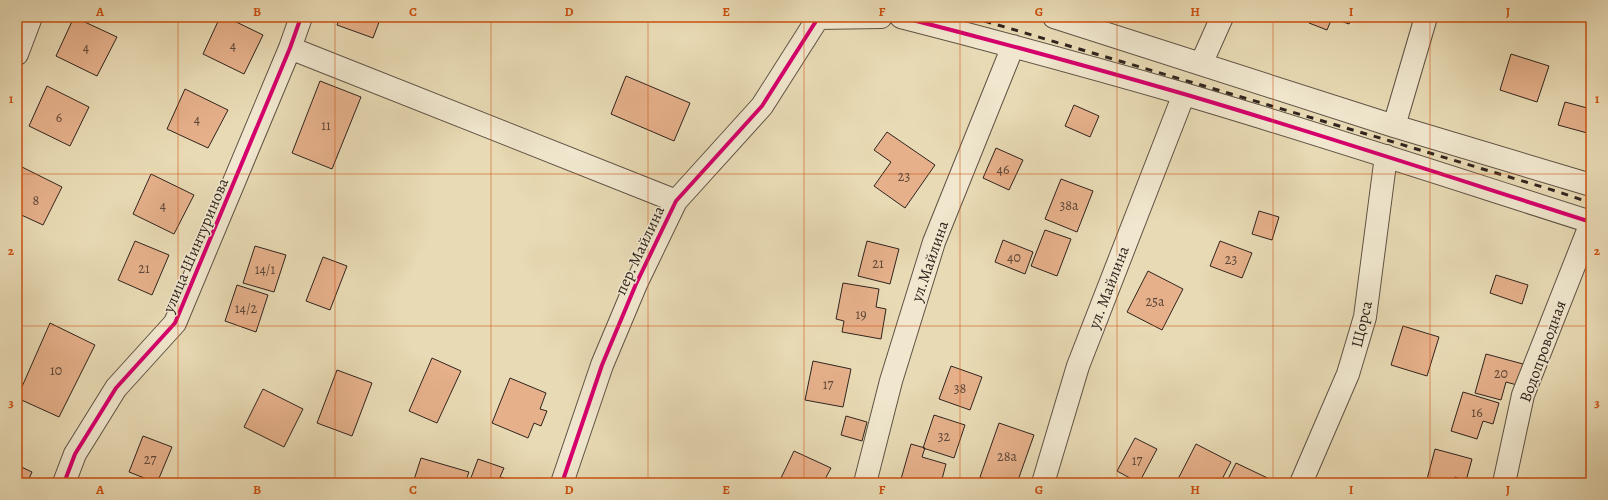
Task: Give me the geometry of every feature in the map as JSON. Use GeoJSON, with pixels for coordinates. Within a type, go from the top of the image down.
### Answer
{"type":"FeatureCollection","features":[{"type":"Feature","properties":{"kind":"street"},"geometry":{"type":"LineString","coordinates":[[17,54],[31,17]]}},
{"type":"Feature","properties":{"kind":"street","name":"улица Шинтуринова"},"geometry":{"type":"LineString","coordinates":[[64,483],[75,454],[116,388],[175,323],[290,48],[301,17]]}},
{"type":"Feature","properties":{"kind":"street"},"geometry":{"type":"LineString","coordinates":[[815,18],[881,17]]}},
{"type":"Feature","properties":{"kind":"street"},"geometry":{"type":"LineString","coordinates":[[901,17],[1013,46],[1184,94],[1386,156],[1591,222]]}},
{"type":"Feature","properties":{"kind":"street"},"geometry":{"type":"LineString","coordinates":[[1054,17],[1394,126],[1591,185]]}},
{"type":"Feature","properties":{"kind":"street"},"geometry":{"type":"LineString","coordinates":[[1201,64],[1222,17]]}},
{"type":"Feature","properties":{"kind":"street"},"geometry":{"type":"LineString","coordinates":[[1394,126],[1426,17]]}},
{"type":"Feature","properties":{"kind":"street","name":"пер. Майлина"},"geometry":{"type":"LineString","coordinates":[[562,483],[602,365],[636,284],[676,201],[762,106],[815,18]]}},
{"type":"Feature","properties":{"kind":"street","name":"ул.Майлина"},"geometry":{"type":"LineString","coordinates":[[865,483],[891,381],[934,242],[1013,46]]}},
{"type":"Feature","properties":{"kind":"street"},"geometry":{"type":"LineString","coordinates":[[290,48],[676,201]]}},
{"type":"Feature","properties":{"kind":"street","name":"ул. Майлина"},"geometry":{"type":"LineString","coordinates":[[1043,483],[1078,366],[1184,94]]}},
{"type":"Feature","properties":{"kind":"street","name":"Щорса"},"geometry":{"type":"LineString","coordinates":[[1301,483],[1348,374],[1365,317],[1386,156]]}},
{"type":"Feature","properties":{"kind":"street","name":"Водопроводная"},"geometry":{"type":"LineString","coordinates":[[1504,483],[1523,395],[1591,222]]}},
{"type":"Feature","properties":{"kind":"building"},"geometry":{"type":"Polygon","coordinates":[[[74,17],[117,37],[97,76],[56,56],[74,17]]]}},
{"type":"Feature","properties":{"kind":"building"},"geometry":{"type":"Polygon","coordinates":[[[220,17],[226,17],[263,35],[244,74],[203,54],[220,17]]]}},
{"type":"Feature","properties":{"kind":"building"},"geometry":{"type":"Polygon","coordinates":[[[340,17],[381,17],[373,38],[337,25],[340,17]]]}},
{"type":"Feature","properties":{"kind":"building"},"geometry":{"type":"Polygon","coordinates":[[[1312,17],[1352,17],[1349,24],[1332,18],[1327,30],[1309,23],[1312,17]]]}},
{"type":"Feature","properties":{"kind":"building"},"geometry":{"type":"Polygon","coordinates":[[[1591,17],[1591,22],[1568,18],[1591,17]]]}},
{"type":"Feature","properties":{"kind":"building"},"geometry":{"type":"Polygon","coordinates":[[[1511,54],[1549,66],[1537,102],[1500,90],[1511,54]]]}},
{"type":"Feature","properties":{"kind":"building"},"geometry":{"type":"Polygon","coordinates":[[[626,76],[690,103],[674,141],[611,114],[626,76]]]}},
{"type":"Feature","properties":{"kind":"building"},"geometry":{"type":"Polygon","coordinates":[[[320,81],[361,97],[332,169],[292,153],[320,81]]]}},
{"type":"Feature","properties":{"kind":"building"},"geometry":{"type":"Polygon","coordinates":[[[47,86],[89,107],[70,146],[29,126],[47,86]]]}},
{"type":"Feature","properties":{"kind":"building"},"geometry":{"type":"Polygon","coordinates":[[[185,89],[228,110],[208,148],[167,129],[185,89]]]}},
{"type":"Feature","properties":{"kind":"building"},"geometry":{"type":"Polygon","coordinates":[[[1565,102],[1591,109],[1591,134],[1558,125],[1565,102]]]}},
{"type":"Feature","properties":{"kind":"building"},"geometry":{"type":"Polygon","coordinates":[[[1074,105],[1099,116],[1090,137],[1065,126],[1074,105]]]}},
{"type":"Feature","properties":{"kind":"building"},"geometry":{"type":"Polygon","coordinates":[[[887,132],[935,165],[905,208],[874,186],[891,162],[874,150],[887,132]]]}},
{"type":"Feature","properties":{"kind":"building"},"geometry":{"type":"Polygon","coordinates":[[[996,148],[1023,160],[1009,190],[983,178],[996,148]]]}},
{"type":"Feature","properties":{"kind":"building"},"geometry":{"type":"Polygon","coordinates":[[[20,166],[62,187],[43,225],[17,213],[17,172],[20,166]]]}},
{"type":"Feature","properties":{"kind":"building"},"geometry":{"type":"Polygon","coordinates":[[[151,174],[194,195],[174,234],[133,214],[151,174]]]}},
{"type":"Feature","properties":{"kind":"building"},"geometry":{"type":"Polygon","coordinates":[[[1061,179],[1093,191],[1077,232],[1045,219],[1061,179]]]}},
{"type":"Feature","properties":{"kind":"building"},"geometry":{"type":"Polygon","coordinates":[[[1259,211],[1279,217],[1272,240],[1252,234],[1259,211]]]}},
{"type":"Feature","properties":{"kind":"building"},"geometry":{"type":"Polygon","coordinates":[[[1045,230],[1071,239],[1057,276],[1031,266],[1045,230]]]}},
{"type":"Feature","properties":{"kind":"building"},"geometry":{"type":"Polygon","coordinates":[[[1003,240],[1033,252],[1025,274],[995,262],[1003,240]]]}},
{"type":"Feature","properties":{"kind":"building"},"geometry":{"type":"Polygon","coordinates":[[[135,241],[169,255],[152,295],[118,280],[135,241]]]}},
{"type":"Feature","properties":{"kind":"building"},"geometry":{"type":"Polygon","coordinates":[[[867,241],[899,249],[890,284],[858,276],[867,241]]]}},
{"type":"Feature","properties":{"kind":"building"},"geometry":{"type":"Polygon","coordinates":[[[1220,241],[1252,253],[1242,278],[1210,266],[1220,241]]]}},
{"type":"Feature","properties":{"kind":"building"},"geometry":{"type":"Polygon","coordinates":[[[255,246],[286,255],[274,292],[243,283],[255,246]]]}},
{"type":"Feature","properties":{"kind":"building"},"geometry":{"type":"Polygon","coordinates":[[[323,257],[347,266],[330,310],[306,301],[323,257]]]}},
{"type":"Feature","properties":{"kind":"building"},"geometry":{"type":"Polygon","coordinates":[[[1148,271],[1183,289],[1162,330],[1127,312],[1148,271]]]}},
{"type":"Feature","properties":{"kind":"building"},"geometry":{"type":"Polygon","coordinates":[[[1496,275],[1528,285],[1522,304],[1490,293],[1496,275]]]}},
{"type":"Feature","properties":{"kind":"building"},"geometry":{"type":"Polygon","coordinates":[[[843,283],[879,289],[876,307],[886,309],[881,339],[842,332],[844,321],[836,319],[843,283]]]}},
{"type":"Feature","properties":{"kind":"building"},"geometry":{"type":"Polygon","coordinates":[[[237,285],[268,295],[256,332],[225,321],[237,285]]]}},
{"type":"Feature","properties":{"kind":"building"},"geometry":{"type":"Polygon","coordinates":[[[50,323],[95,345],[59,417],[17,398],[50,323]]]}},
{"type":"Feature","properties":{"kind":"building"},"geometry":{"type":"Polygon","coordinates":[[[1403,326],[1439,337],[1427,376],[1391,365],[1403,326]]]}},
{"type":"Feature","properties":{"kind":"building"},"geometry":{"type":"Polygon","coordinates":[[[1486,354],[1523,364],[1517,385],[1506,382],[1501,400],[1475,393],[1486,354]]]}},
{"type":"Feature","properties":{"kind":"building"},"geometry":{"type":"Polygon","coordinates":[[[432,358],[461,371],[437,423],[409,411],[432,358]]]}},
{"type":"Feature","properties":{"kind":"building"},"geometry":{"type":"Polygon","coordinates":[[[813,361],[851,369],[843,407],[805,400],[813,361]]]}},
{"type":"Feature","properties":{"kind":"building"},"geometry":{"type":"Polygon","coordinates":[[[951,366],[982,377],[970,410],[939,399],[951,366]]]}},
{"type":"Feature","properties":{"kind":"building"},"geometry":{"type":"Polygon","coordinates":[[[337,370],[372,383],[352,436],[317,423],[337,370]]]}},
{"type":"Feature","properties":{"kind":"building"},"geometry":{"type":"Polygon","coordinates":[[[510,378],[546,393],[540,409],[547,411],[541,426],[534,423],[528,438],[492,423],[510,378]]]}},
{"type":"Feature","properties":{"kind":"building"},"geometry":{"type":"Polygon","coordinates":[[[263,389],[303,409],[284,447],[244,427],[263,389]]]}},
{"type":"Feature","properties":{"kind":"building"},"geometry":{"type":"Polygon","coordinates":[[[1463,392],[1499,403],[1493,424],[1483,421],[1477,439],[1451,431],[1463,392]]]}},
{"type":"Feature","properties":{"kind":"building"},"geometry":{"type":"Polygon","coordinates":[[[934,415],[965,425],[954,458],[923,448],[934,415]]]}},
{"type":"Feature","properties":{"kind":"building"},"geometry":{"type":"Polygon","coordinates":[[[846,416],[867,422],[862,441],[841,435],[846,416]]]}},
{"type":"Feature","properties":{"kind":"building"},"geometry":{"type":"Polygon","coordinates":[[[999,423],[1034,435],[1017,483],[998,483],[980,477],[999,423]]]}},
{"type":"Feature","properties":{"kind":"building"},"geometry":{"type":"Polygon","coordinates":[[[143,436],[172,447],[157,483],[129,472],[143,436]]]}},
{"type":"Feature","properties":{"kind":"building"},"geometry":{"type":"Polygon","coordinates":[[[1135,438],[1157,449],[1139,483],[1117,471],[1135,438]]]}},
{"type":"Feature","properties":{"kind":"building"},"geometry":{"type":"Polygon","coordinates":[[[911,444],[925,448],[922,457],[946,464],[941,483],[914,483],[901,479],[911,444]]]}},
{"type":"Feature","properties":{"kind":"building"},"geometry":{"type":"Polygon","coordinates":[[[1196,444],[1231,462],[1220,483],[1176,483],[1196,444]]]}},
{"type":"Feature","properties":{"kind":"building"},"geometry":{"type":"Polygon","coordinates":[[[1435,449],[1472,459],[1466,481],[1455,477],[1454,483],[1426,483],[1435,449]]]}},
{"type":"Feature","properties":{"kind":"building"},"geometry":{"type":"Polygon","coordinates":[[[794,451],[831,468],[823,483],[792,483],[781,478],[794,451]]]}},
{"type":"Feature","properties":{"kind":"building"},"geometry":{"type":"Polygon","coordinates":[[[421,458],[469,472],[465,483],[413,483],[421,458]]]}},
{"type":"Feature","properties":{"kind":"building"},"geometry":{"type":"Polygon","coordinates":[[[478,459],[504,468],[500,477],[508,479],[506,483],[469,483],[478,459]]]}},
{"type":"Feature","properties":{"kind":"building"},"geometry":{"type":"Polygon","coordinates":[[[1236,463],[1278,483],[1226,483],[1236,463]]]}},
{"type":"Feature","properties":{"kind":"building"},"geometry":{"type":"Polygon","coordinates":[[[17,465],[32,472],[27,483],[17,483],[17,465]]]}},
{"type":"Feature","properties":{"kind":"railway"},"geometry":{"type":"LineString","coordinates":[[971,17],[1390,141],[1591,203]]}},
{"type":"Feature","properties":{"kind":"cycle path"},"geometry":{"type":"LineString","coordinates":[[64,483],[75,454],[116,388],[175,323],[290,48],[301,17]]}},
{"type":"Feature","properties":{"kind":"cycle path"},"geometry":{"type":"LineString","coordinates":[[901,17],[1042,54],[1235,109],[1591,222]]}},
{"type":"Feature","properties":{"kind":"cycle path"},"geometry":{"type":"LineString","coordinates":[[562,483],[602,365],[636,284],[676,201],[762,106],[818,18]]}}]}
